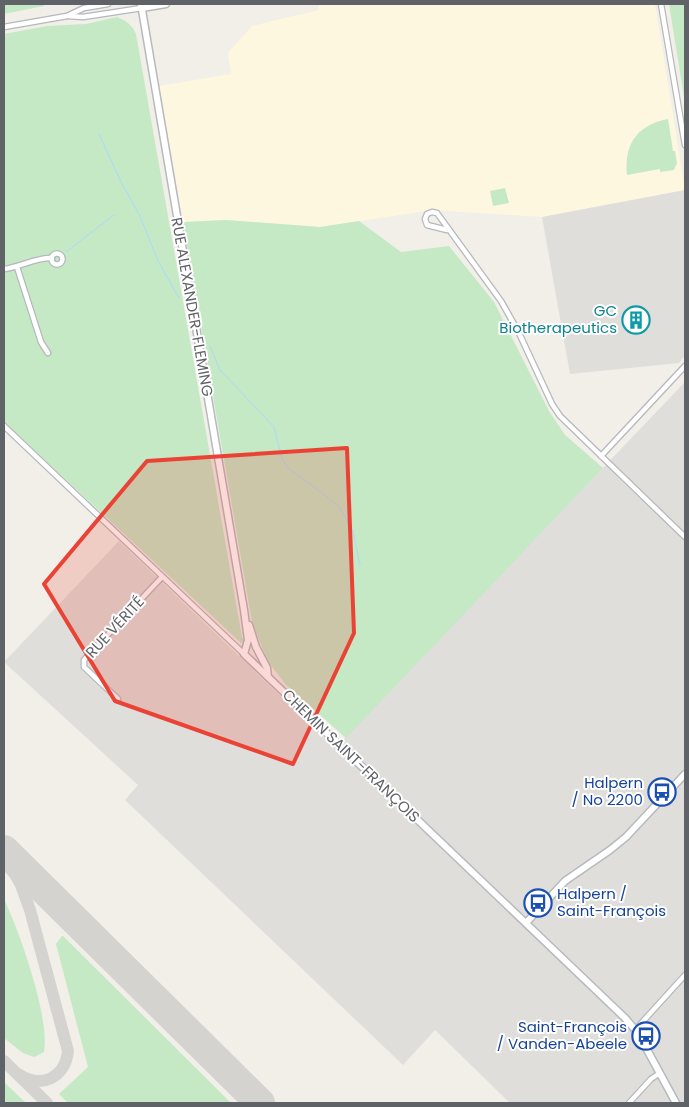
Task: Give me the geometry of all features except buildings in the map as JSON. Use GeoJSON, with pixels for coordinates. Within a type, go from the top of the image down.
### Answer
{"type":"FeatureCollection","features":[{"type":"Feature","properties":{"kind":"street"},"geometry":{"type":"LineString","coordinates":[[67,16],[84,8],[108,4]]}},
{"type":"Feature","properties":{"kind":"street"},"geometry":{"type":"LineString","coordinates":[[4,27],[67,16],[83,17],[142,6],[166,4]]}},
{"type":"Feature","properties":{"kind":"street"},"geometry":{"type":"LineString","coordinates":[[661,4],[685,145]]}},
{"type":"Feature","properties":{"kind":"street","name":"RUE ALEXANDER-FLEMING"},"geometry":{"type":"LineString","coordinates":[[142,6],[244,610],[248,640],[244,654]]}},
{"type":"Feature","properties":{"kind":"street"},"geometry":{"type":"LineString","coordinates":[[447,230],[427,225],[425,216],[432,212],[437,213],[447,230],[501,301],[519,333],[552,404],[560,416],[685,537]]}},
{"type":"Feature","properties":{"kind":"street"},"geometry":{"type":"LineString","coordinates":[[4,269],[52,258]]}},
{"type":"Feature","properties":{"kind":"street"},"geometry":{"type":"LineString","coordinates":[[17,267],[41,342],[48,353]]}},
{"type":"Feature","properties":{"kind":"street"},"geometry":{"type":"LineString","coordinates":[[601,456],[685,366]]}},
{"type":"Feature","properties":{"kind":"street","name":"CHEMIN SAINT-FRANÇOIS"},"geometry":{"type":"LineString","coordinates":[[4,426],[636,1030],[676,1103]]}},
{"type":"Feature","properties":{"kind":"street","name":"RUE VÉRITÉ"},"geometry":{"type":"LineString","coordinates":[[118,699],[84,667],[84,660],[162,577]]}},
{"type":"Feature","properties":{"kind":"street","name":"RUE ALEXANDER-FLEMING"},"geometry":{"type":"LineString","coordinates":[[244,610],[256,647],[267,668],[268,677]]}},
{"type":"Feature","properties":{"kind":"street"},"geometry":{"type":"LineString","coordinates":[[526,923],[565,881],[626,837],[685,774]]}},
{"type":"Feature","properties":{"kind":"street"},"geometry":{"type":"LineString","coordinates":[[636,1030],[685,975]]}},
{"type":"Feature","properties":{"kind":"street"},"geometry":{"type":"LineString","coordinates":[[628,1103],[651,1079],[660,1073]]}},
{"type":"Feature","properties":{"kind":"highlighted area"},"geometry":{"type":"Polygon","coordinates":[[[347,448],[354,633],[293,764],[115,701],[44,584],[147,461],[347,448]]]}},
{"type":"Feature","properties":{"kind":"shaded area"},"geometry":{"type":"Polygon","coordinates":[[[318,4],[655,4],[685,190],[542,217],[433,210],[320,227],[226,220],[183,222],[159,86],[231,74],[228,53],[252,26],[319,10],[318,4]]]}},
{"type":"Feature","properties":{"kind":"shaded area"},"geometry":{"type":"Polygon","coordinates":[[[685,190],[685,355],[679,363],[570,374],[542,217],[685,190]]]}},
{"type":"Feature","properties":{"kind":"shaded area"},"geometry":{"type":"Polygon","coordinates":[[[685,382],[685,1103],[510,1103],[435,1030],[403,1065],[125,800],[138,785],[4,662],[119,541],[335,748],[685,382]]]}},
{"type":"Feature","properties":{"kind":"green space"},"geometry":{"type":"Polygon","coordinates":[[[4,4],[44,4],[44,6],[4,14],[4,4]]]}},
{"type":"Feature","properties":{"kind":"green space"},"geometry":{"type":"Polygon","coordinates":[[[669,4],[685,4],[685,103],[669,4]]]}},
{"type":"Feature","properties":{"kind":"green space"},"geometry":{"type":"Polygon","coordinates":[[[117,17],[129,24],[136,34],[242,637],[245,641],[241,643],[4,422],[4,34],[47,26],[86,24],[117,17]]]}},
{"type":"Feature","properties":{"kind":"green space"},"geometry":{"type":"Polygon","coordinates":[[[668,119],[673,151],[675,151],[677,163],[674,170],[660,172],[660,169],[627,175],[628,154],[630,145],[635,138],[648,126],[668,119]]]}},
{"type":"Feature","properties":{"kind":"green space"},"geometry":{"type":"Polygon","coordinates":[[[505,188],[509,203],[493,206],[490,191],[505,188]]]}},
{"type":"Feature","properties":{"kind":"green space"},"geometry":{"type":"Polygon","coordinates":[[[226,220],[320,227],[359,221],[401,252],[449,246],[494,302],[549,411],[565,435],[603,468],[346,738],[285,684],[267,660],[252,622],[183,222],[226,220]]]}},
{"type":"Feature","properties":{"kind":"green space"},"geometry":{"type":"Polygon","coordinates":[[[4,899],[25,952],[42,1018],[45,1037],[44,1052],[34,1057],[23,1053],[4,1038],[4,899]]]}},
{"type":"Feature","properties":{"kind":"green space"},"geometry":{"type":"Polygon","coordinates":[[[62,936],[231,1103],[68,1103],[59,1094],[88,1067],[56,944],[62,936]]]}},
{"type":"Feature","properties":{"kind":"green space"},"geometry":{"type":"Polygon","coordinates":[[[4,1082],[26,1103],[4,1103],[4,1082]]]}},
{"type":"Feature","properties":{"kind":"waterway"},"geometry":{"type":"LineString","coordinates":[[37,5],[47,4]]}},
{"type":"Feature","properties":{"kind":"waterway"},"geometry":{"type":"LineString","coordinates":[[99,134],[121,182],[140,216],[158,261],[179,298]]}},
{"type":"Feature","properties":{"kind":"waterway"},"geometry":{"type":"LineString","coordinates":[[66,252],[114,215]]}},
{"type":"Feature","properties":{"kind":"waterway"},"geometry":{"type":"LineString","coordinates":[[210,346],[220,370],[274,427],[282,459],[289,469],[340,508],[353,531],[360,565]]}},
{"type":"Feature","properties":{"kind":"taxiway"},"geometry":{"type":"LineString","coordinates":[[4,855],[21,885],[30,910],[68,1051],[62,1069],[50,1079],[35,1081],[18,1074]]}},
{"type":"Feature","properties":{"kind":"taxiway"},"geometry":{"type":"LineString","coordinates":[[4,1061],[47,1103]]}},
{"type":"Feature","properties":{"kind":"runway"},"geometry":{"type":"LineString","coordinates":[[4,850],[260,1103]]}},
{"type":"Feature","properties":{"kind":"place","name":"GC Biotherapeutics"},"geometry":{"type":"Point","coordinates":[636,320]}},
{"type":"Feature","properties":{"kind":"place","name":"Halpern / No 2200"},"geometry":{"type":"Point","coordinates":[662,792]}},
{"type":"Feature","properties":{"kind":"place","name":"Halpern / Saint-François"},"geometry":{"type":"Point","coordinates":[538,903]}},
{"type":"Feature","properties":{"kind":"place","name":"Saint-François / Vanden-Abeele"},"geometry":{"type":"Point","coordinates":[646,1036]}}]}
